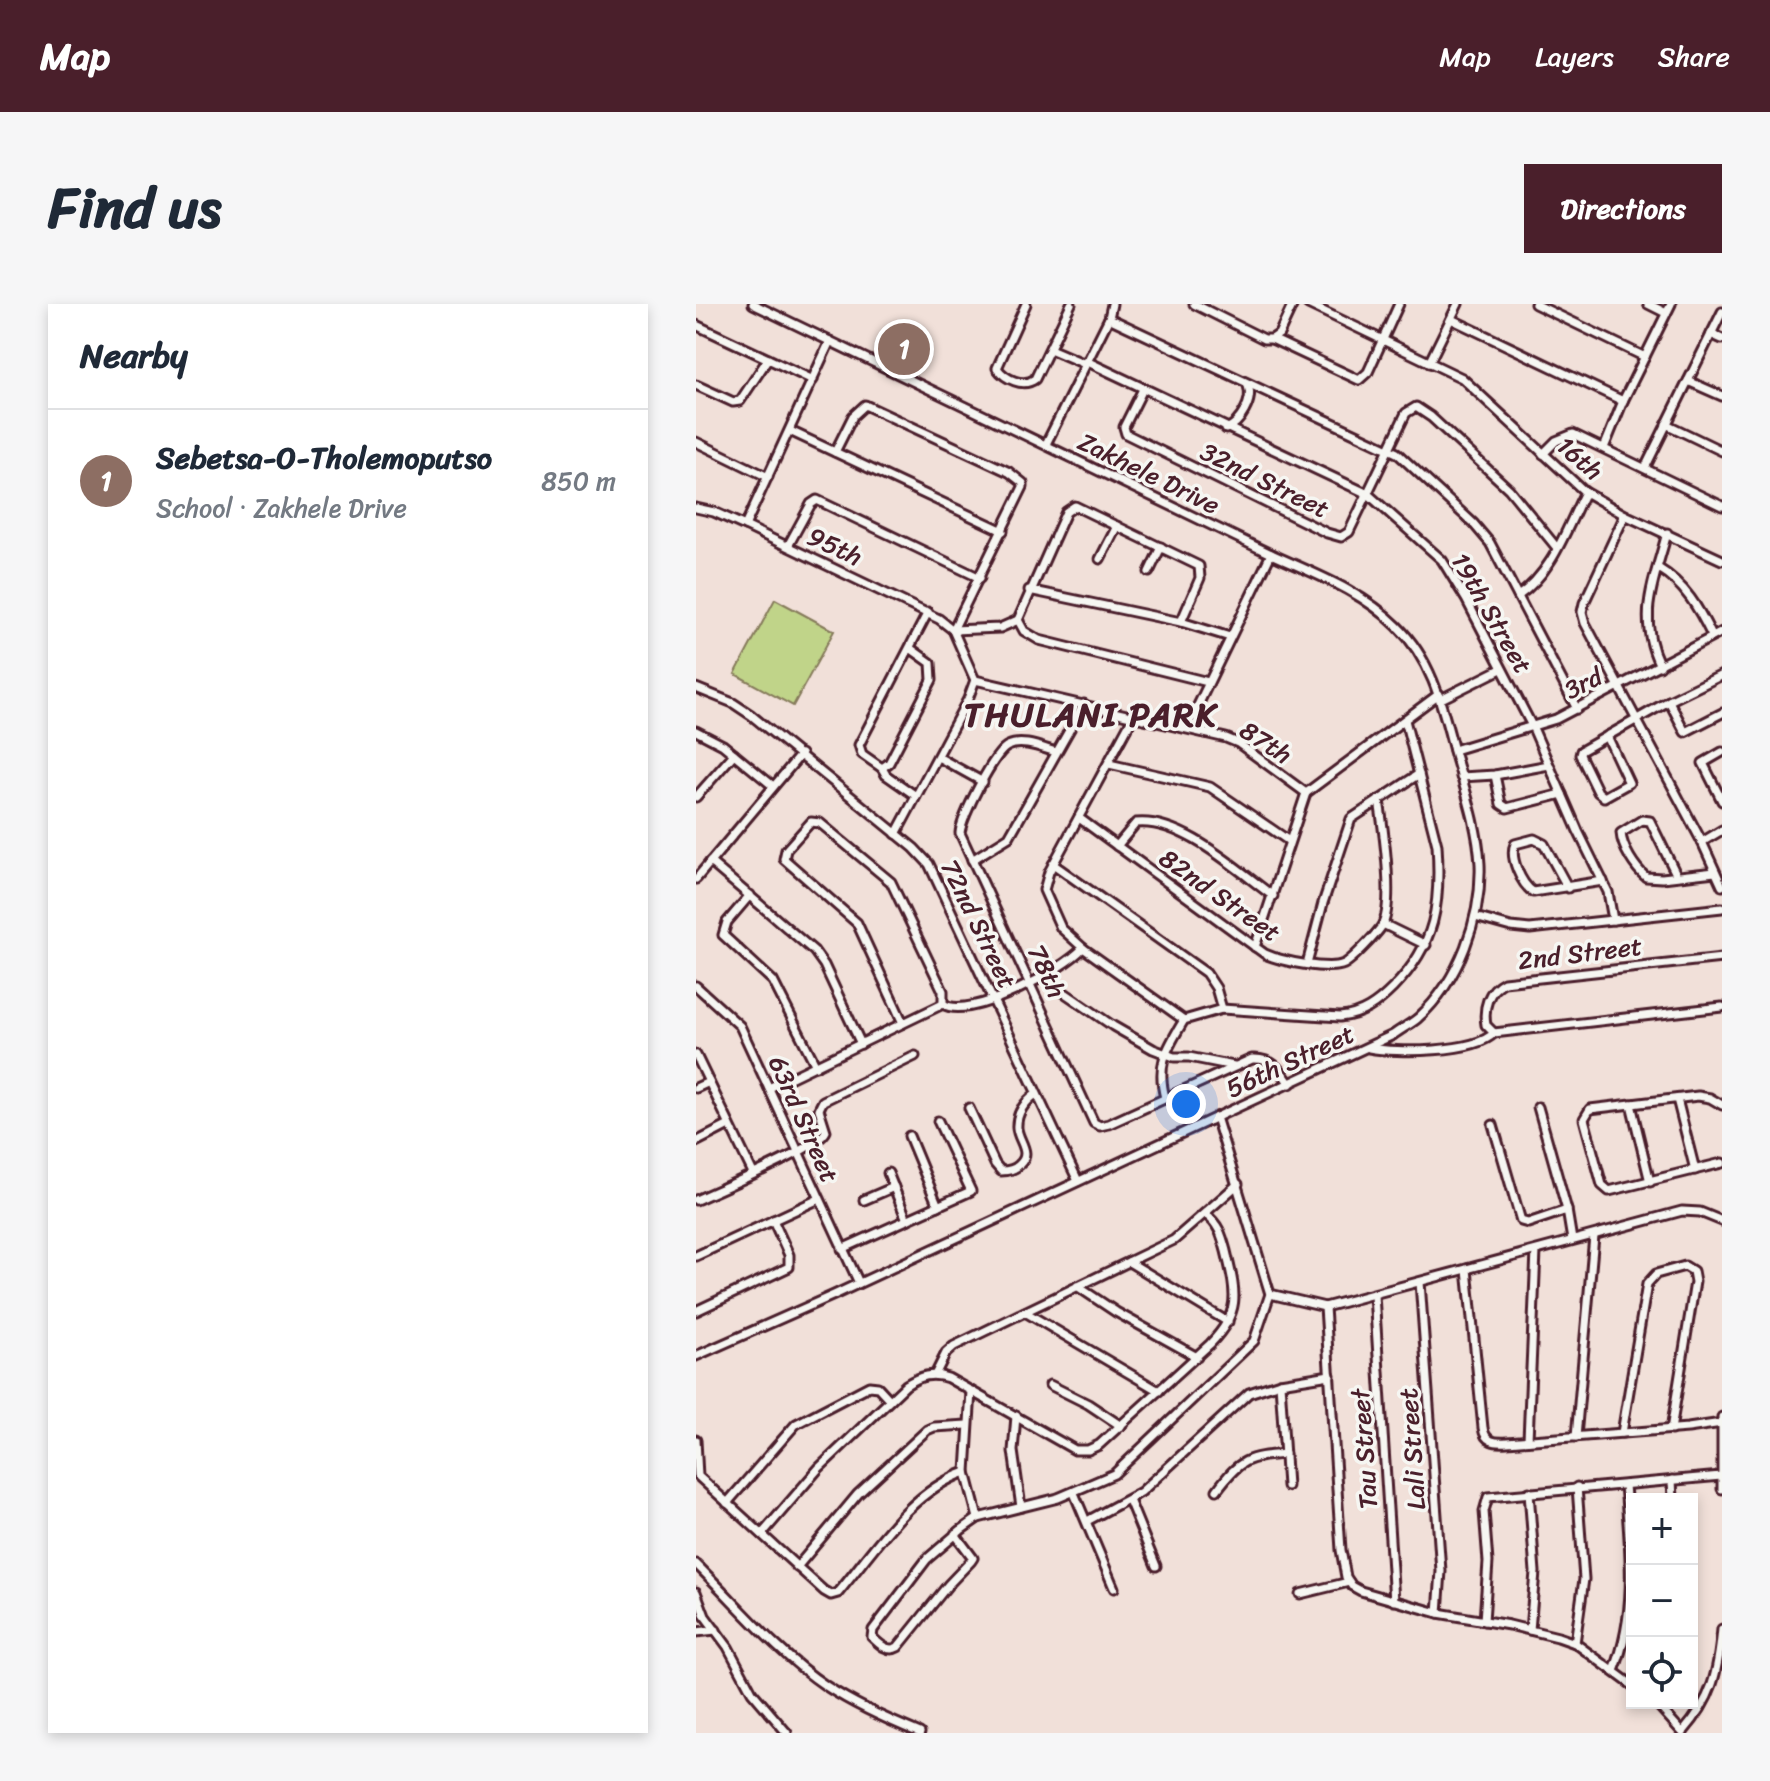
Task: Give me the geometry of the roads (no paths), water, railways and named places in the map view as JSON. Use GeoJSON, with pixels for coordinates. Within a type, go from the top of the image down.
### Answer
{"type":"FeatureCollection","features":[{"type":"Feature","properties":{"kind":"street","name":"Zakhele Drive"},"geometry":{"type":"LineString","coordinates":[[753,304],[1353,591],[1384,615],[1418,651],[1440,696],[1454,750]]}},
{"type":"Feature","properties":{"kind":"street"},"geometry":{"type":"LineString","coordinates":[[1026,304],[997,368],[1000,373],[1017,381],[1029,383],[1035,379],[1071,304]]}},
{"type":"Feature","properties":{"kind":"street"},"geometry":{"type":"LineString","coordinates":[[1046,444],[1109,318],[1112,304]]}},
{"type":"Feature","properties":{"kind":"street"},"geometry":{"type":"LineString","coordinates":[[1194,304],[1264,339],[1272,339],[1359,380],[1366,376],[1399,304]]}},
{"type":"Feature","properties":{"kind":"street"},"geometry":{"type":"LineString","coordinates":[[1272,339],[1279,334],[1293,304]]}},
{"type":"Feature","properties":{"kind":"street","name":"16th"},"geometry":{"type":"LineString","coordinates":[[1308,304],[1462,378],[1585,492],[1625,515],[1722,560]]}},
{"type":"Feature","properties":{"kind":"street"},"geometry":{"type":"LineString","coordinates":[[1429,363],[1458,304]]}},
{"type":"Feature","properties":{"kind":"street"},"geometry":{"type":"LineString","coordinates":[[1535,304],[1645,357]]}},
{"type":"Feature","properties":{"kind":"street"},"geometry":{"type":"LineString","coordinates":[[1648,304],[1666,313]]}},
{"type":"Feature","properties":{"kind":"street"},"geometry":{"type":"LineString","coordinates":[[1604,448],[1623,401],[1671,304]]}},
{"type":"Feature","properties":{"kind":"street"},"geometry":{"type":"LineString","coordinates":[[1645,468],[1722,312]]}},
{"type":"Feature","properties":{"kind":"street"},"geometry":{"type":"LineString","coordinates":[[1109,318],[1402,456],[1483,533],[1577,709]]}},
{"type":"Feature","properties":{"kind":"street"},"geometry":{"type":"LineString","coordinates":[[1451,319],[1623,401]]}},
{"type":"Feature","properties":{"kind":"street"},"geometry":{"type":"LineString","coordinates":[[696,325],[813,380]]}},
{"type":"Feature","properties":{"kind":"street"},"geometry":{"type":"LineString","coordinates":[[1711,334],[1722,339]]}},
{"type":"Feature","properties":{"kind":"street"},"geometry":{"type":"LineString","coordinates":[[745,526],[830,341]]}},
{"type":"Feature","properties":{"kind":"street","name":"19th Street"},"geometry":{"type":"LineString","coordinates":[[1050,349],[1368,494],[1442,560],[1466,599],[1533,728],[1610,897],[1613,920]]}},
{"type":"Feature","properties":{"kind":"street"},"geometry":{"type":"LineString","coordinates":[[696,385],[733,402],[740,401],[768,359]]}},
{"type":"Feature","properties":{"kind":"street"},"geometry":{"type":"LineString","coordinates":[[1688,381],[1722,396]]}},
{"type":"Feature","properties":{"kind":"street"},"geometry":{"type":"LineString","coordinates":[[1226,429],[1238,422],[1250,398],[1247,384]]}},
{"type":"Feature","properties":{"kind":"street","name":"32nd Street"},"geometry":{"type":"LineString","coordinates":[[1143,389],[1126,421],[1126,434],[1327,533],[1341,537],[1349,532],[1406,413],[1412,408],[1422,409],[1509,489],[1557,548]]}},
{"type":"Feature","properties":{"kind":"street"},"geometry":{"type":"LineString","coordinates":[[835,452],[853,416],[865,405],[1009,472],[1020,480],[1023,487],[953,630]]}},
{"type":"Feature","properties":{"kind":"street"},"geometry":{"type":"LineString","coordinates":[[1666,424],[1722,451]]}},
{"type":"Feature","properties":{"kind":"street"},"geometry":{"type":"LineString","coordinates":[[790,431],[1003,531]]}},
{"type":"Feature","properties":{"kind":"street"},"geometry":{"type":"LineString","coordinates":[[1543,454],[1556,441],[1573,434],[1722,506]]}},
{"type":"Feature","properties":{"kind":"street"},"geometry":{"type":"LineString","coordinates":[[696,442],[768,477]]}},
{"type":"Feature","properties":{"kind":"street"},"geometry":{"type":"LineString","coordinates":[[1518,596],[1541,578],[1585,492]]}},
{"type":"Feature","properties":{"kind":"street"},"geometry":{"type":"LineString","coordinates":[[788,546],[811,504],[817,500],[980,578]]}},
{"type":"Feature","properties":{"kind":"street"},"geometry":{"type":"LineString","coordinates":[[953,630],[1000,628],[1018,620],[1066,512],[1072,507],[1161,547],[1201,569],[1181,622]]}},
{"type":"Feature","properties":{"kind":"street","name":"95th"},"geometry":{"type":"LineString","coordinates":[[696,508],[714,512],[928,612],[953,630]]}},
{"type":"Feature","properties":{"kind":"street"},"geometry":{"type":"LineString","coordinates":[[1625,515],[1582,612],[1722,886]]}},
{"type":"Feature","properties":{"kind":"street"},"geometry":{"type":"LineString","coordinates":[[1100,559],[1117,526]]}},
{"type":"Feature","properties":{"kind":"street"},"geometry":{"type":"LineString","coordinates":[[1660,666],[1653,653],[1646,618],[1667,533]]}},
{"type":"Feature","properties":{"kind":"street"},"geometry":{"type":"LineString","coordinates":[[1149,572],[1161,547]]}},
{"type":"Feature","properties":{"kind":"street"},"geometry":{"type":"LineString","coordinates":[[1187,728],[1271,554]]}},
{"type":"Feature","properties":{"kind":"street"},"geometry":{"type":"LineString","coordinates":[[1658,568],[1685,590],[1712,636]]}},
{"type":"Feature","properties":{"kind":"street"},"geometry":{"type":"LineString","coordinates":[[1029,590],[1181,622],[1230,637]]}},
{"type":"Feature","properties":{"kind":"street"},"geometry":{"type":"LineString","coordinates":[[916,796],[862,754],[859,745],[928,612]]}},
{"type":"Feature","properties":{"kind":"street"},"geometry":{"type":"LineString","coordinates":[[1018,620],[1024,631],[1039,640],[1208,682]]}},
{"type":"Feature","properties":{"kind":"street"},"geometry":{"type":"LineString","coordinates":[[896,834],[975,680],[953,630]]}},
{"type":"Feature","properties":{"kind":"street","name":"3rd"},"geometry":{"type":"LineString","coordinates":[[1454,750],[1533,728],[1577,709],[1722,632]]}},
{"type":"Feature","properties":{"kind":"street"},"geometry":{"type":"LineString","coordinates":[[882,768],[889,763],[932,680],[931,663],[910,648]]}},
{"type":"Feature","properties":{"kind":"street"},"geometry":{"type":"LineString","coordinates":[[1255,947],[1306,793],[1440,696],[1501,669]]}},
{"type":"Feature","properties":{"kind":"street"},"geometry":{"type":"LineString","coordinates":[[1607,736],[1629,783],[1604,797],[1598,792],[1579,753],[1607,736],[1636,719],[1669,701],[1722,675]]}},
{"type":"Feature","properties":{"kind":"street","name":"87th"},"geometry":{"type":"LineString","coordinates":[[975,680],[1187,728],[1238,743],[1306,793]]}},
{"type":"Feature","properties":{"kind":"street","name":"72nd Street"},"geometry":{"type":"LineString","coordinates":[[696,688],[746,711],[914,848],[934,871],[1078,1181]]}},
{"type":"Feature","properties":{"kind":"street"},"geometry":{"type":"LineString","coordinates":[[1669,701],[1685,732],[1722,713]]}},
{"type":"Feature","properties":{"kind":"street"},"geometry":{"type":"LineString","coordinates":[[972,860],[1009,837],[1084,704]]}},
{"type":"Feature","properties":{"kind":"street"},"geometry":{"type":"LineString","coordinates":[[1133,717],[1053,864],[1044,890],[1061,928],[1083,948],[1184,1020]]}},
{"type":"Feature","properties":{"kind":"street"},"geometry":{"type":"LineString","coordinates":[[1165,1098],[1160,1075],[1165,1054],[1184,1020],[1222,1009],[1340,1017],[1356,1015],[1383,997],[1409,970],[1426,945],[1436,909],[1438,856],[1405,720]]}},
{"type":"Feature","properties":{"kind":"street"},"geometry":{"type":"LineString","coordinates":[[696,731],[714,739],[773,786]]}},
{"type":"Feature","properties":{"kind":"street","name":"78th"},"geometry":{"type":"LineString","coordinates":[[1056,752],[1023,744],[1006,747],[997,755],[960,828],[1094,1123],[1100,1126],[1109,1124],[1236,1066]]}},
{"type":"Feature","properties":{"kind":"street","name":"56th Street"},"geometry":{"type":"LineString","coordinates":[[696,1356],[1367,1048],[1418,1018],[1458,964],[1475,917],[1479,853],[1454,750]]}},
{"type":"Feature","properties":{"kind":"street"},"geometry":{"type":"LineString","coordinates":[[1722,752],[1703,763],[1722,801]]}},
{"type":"Feature","properties":{"kind":"street"},"geometry":{"type":"LineString","coordinates":[[697,792],[734,754]]}},
{"type":"Feature","properties":{"kind":"street"},"geometry":{"type":"LineString","coordinates":[[696,879],[801,754]]}},
{"type":"Feature","properties":{"kind":"street"},"geometry":{"type":"LineString","coordinates":[[938,757],[983,782]]}},
{"type":"Feature","properties":{"kind":"street"},"geometry":{"type":"LineString","coordinates":[[1109,764],[1210,787],[1289,841]]}},
{"type":"Feature","properties":{"kind":"street"},"geometry":{"type":"LineString","coordinates":[[1461,777],[1495,775],[1549,765]]}},
{"type":"Feature","properties":{"kind":"street"},"geometry":{"type":"LineString","coordinates":[[1307,964],[1349,824],[1354,816],[1419,774]]}},
{"type":"Feature","properties":{"kind":"street"},"geometry":{"type":"LineString","coordinates":[[1495,775],[1501,804],[1507,808],[1562,794]]}},
{"type":"Feature","properties":{"kind":"street"},"geometry":{"type":"LineString","coordinates":[[1379,800],[1386,860],[1383,924],[1426,945]]}},
{"type":"Feature","properties":{"kind":"street","name":"82nd Street"},"geometry":{"type":"LineString","coordinates":[[1079,818],[1255,947],[1280,960],[1345,964],[1383,924]]}},
{"type":"Feature","properties":{"kind":"street"},"geometry":{"type":"LineString","coordinates":[[1677,876],[1650,821],[1642,820],[1621,833],[1630,857],[1645,876],[1657,879],[1715,872]]}},
{"type":"Feature","properties":{"kind":"street"},"geometry":{"type":"LineString","coordinates":[[903,1023],[857,923],[784,859],[786,850],[811,822],[820,823],[891,882],[943,991],[943,1004]]}},
{"type":"Feature","properties":{"kind":"street"},"geometry":{"type":"LineString","coordinates":[[1117,846],[1136,823],[1168,828],[1194,839],[1273,896]]}},
{"type":"Feature","properties":{"kind":"street"},"geometry":{"type":"LineString","coordinates":[[1702,842],[1722,830]]}},
{"type":"Feature","properties":{"kind":"street"},"geometry":{"type":"LineString","coordinates":[[1568,888],[1543,843],[1534,839],[1515,844],[1513,857],[1530,891],[1538,893],[1568,888],[1603,881]]}},
{"type":"Feature","properties":{"kind":"street"},"geometry":{"type":"LineString","coordinates":[[710,862],[803,940],[820,959],[861,1044]]}},
{"type":"Feature","properties":{"kind":"street"},"geometry":{"type":"LineString","coordinates":[[1053,864],[1206,973],[1216,988],[1222,1009]]}},
{"type":"Feature","properties":{"kind":"street"},"geometry":{"type":"LineString","coordinates":[[750,895],[727,922],[723,935],[773,981],[816,1066]]}},
{"type":"Feature","properties":{"kind":"street"},"geometry":{"type":"LineString","coordinates":[[1475,917],[1530,929],[1722,908]]}},
{"type":"Feature","properties":{"kind":"street"},"geometry":{"type":"LineString","coordinates":[[769,1088],[943,1004],[957,1009],[1031,984],[1070,961],[1083,948]]}},
{"type":"Feature","properties":{"kind":"street","name":"2nd Street"},"geometry":{"type":"LineString","coordinates":[[1494,1033],[1486,1025],[1485,1010],[1494,989],[1504,982],[1722,958]]}},
{"type":"Feature","properties":{"kind":"street"},"geometry":{"type":"LineString","coordinates":[[1043,978],[1113,1026],[1165,1054],[1236,1066],[1252,1059],[1267,1059],[1275,1063],[1290,1084]]}},
{"type":"Feature","properties":{"kind":"street","name":"63rd Street"},"geometry":{"type":"LineString","coordinates":[[696,986],[736,1021],[859,1283]]}},
{"type":"Feature","properties":{"kind":"street"},"geometry":{"type":"LineString","coordinates":[[1367,1048],[1455,1048],[1481,1043],[1494,1033],[1722,1007]]}},
{"type":"Feature","properties":{"kind":"street"},"geometry":{"type":"LineString","coordinates":[[696,1055],[753,1173]]}},
{"type":"Feature","properties":{"kind":"street"},"geometry":{"type":"LineString","coordinates":[[696,1200],[797,1154],[826,1134],[819,1109],[823,1101],[915,1056]]}},
{"type":"Feature","properties":{"kind":"street"},"geometry":{"type":"LineString","coordinates":[[696,1088],[709,1082]]}},
{"type":"Feature","properties":{"kind":"street"},"geometry":{"type":"LineString","coordinates":[[969,1108],[995,1164],[1001,1171],[1009,1171],[1024,1159],[1025,1151],[1017,1124],[1024,1105],[1036,1094]]}},
{"type":"Feature","properties":{"kind":"street"},"geometry":{"type":"LineString","coordinates":[[1722,1105],[1705,1096],[1631,1104],[1590,1109],[1584,1121],[1605,1189],[1613,1192],[1722,1163]]}},
{"type":"Feature","properties":{"kind":"street"},"geometry":{"type":"LineString","coordinates":[[1677,1099],[1695,1170]]}},
{"type":"Feature","properties":{"kind":"street"},"geometry":{"type":"LineString","coordinates":[[1631,1104],[1650,1182]]}},
{"type":"Feature","properties":{"kind":"street"},"geometry":{"type":"LineString","coordinates":[[1538,1107],[1567,1210],[1572,1240]]}},
{"type":"Feature","properties":{"kind":"street"},"geometry":{"type":"LineString","coordinates":[[955,1534],[973,1558],[898,1647],[887,1649],[872,1637],[873,1630],[927,1559],[955,1534],[978,1518],[1074,1493],[1119,1471],[1256,1338],[1270,1294],[1216,1117]]}},
{"type":"Feature","properties":{"kind":"street"},"geometry":{"type":"LineString","coordinates":[[842,1249],[971,1191],[938,1121]]}},
{"type":"Feature","properties":{"kind":"street"},"geometry":{"type":"LineString","coordinates":[[696,1142],[729,1125]]}},
{"type":"Feature","properties":{"kind":"street"},"geometry":{"type":"LineString","coordinates":[[1493,1125],[1521,1221],[1528,1223],[1567,1210]]}},
{"type":"Feature","properties":{"kind":"street"},"geometry":{"type":"LineString","coordinates":[[909,1136],[938,1206]]}},
{"type":"Feature","properties":{"kind":"street"},"geometry":{"type":"LineString","coordinates":[[888,1173],[907,1220]]}},
{"type":"Feature","properties":{"kind":"street"},"geometry":{"type":"LineString","coordinates":[[935,1375],[946,1353],[954,1346],[1174,1240],[1238,1184]]}},
{"type":"Feature","properties":{"kind":"street"},"geometry":{"type":"LineString","coordinates":[[864,1200],[894,1187]]}},
{"type":"Feature","properties":{"kind":"street"},"geometry":{"type":"LineString","coordinates":[[696,1256],[819,1199]]}},
{"type":"Feature","properties":{"kind":"street"},"geometry":{"type":"LineString","coordinates":[[1270,1294],[1325,1307],[1689,1210],[1722,1221]]}},
{"type":"Feature","properties":{"kind":"street"},"geometry":{"type":"LineString","coordinates":[[762,1534],[813,1473],[890,1400],[913,1381],[935,1375],[948,1378],[1075,1450],[1093,1449],[1197,1357],[1228,1322],[1236,1299],[1235,1284],[1224,1239],[1205,1214]]}},
{"type":"Feature","properties":{"kind":"street"},"geometry":{"type":"LineString","coordinates":[[696,1311],[789,1267],[789,1255],[773,1220]]}},
{"type":"Feature","properties":{"kind":"street"},"geometry":{"type":"LineString","coordinates":[[1576,1437],[1594,1236]]}},
{"type":"Feature","properties":{"kind":"street"},"geometry":{"type":"LineString","coordinates":[[1528,1440],[1536,1251]]}},
{"type":"Feature","properties":{"kind":"street"},"geometry":{"type":"LineString","coordinates":[[1129,1262],[1228,1322]]}},
{"type":"Feature","properties":{"kind":"street"},"geometry":{"type":"LineString","coordinates":[[1622,1433],[1647,1284],[1656,1274],[1685,1266],[1693,1271],[1695,1282],[1671,1430]]}},
{"type":"Feature","properties":{"kind":"street"},"geometry":{"type":"LineString","coordinates":[[1467,1269],[1484,1433],[1494,1443],[1671,1430],[1722,1421],[1722,1489]]}},
{"type":"Feature","properties":{"kind":"street","name":"Lali Street"},"geometry":{"type":"LineString","coordinates":[[1420,1282],[1440,1556],[1438,1613]]}},
{"type":"Feature","properties":{"kind":"street"},"geometry":{"type":"LineString","coordinates":[[1077,1286],[1116,1312],[1197,1357]]}},
{"type":"Feature","properties":{"kind":"street","name":"Tau Street"},"geometry":{"type":"LineString","coordinates":[[1374,1295],[1394,1601]]}},
{"type":"Feature","properties":{"kind":"street"},"geometry":{"type":"LineString","coordinates":[[1325,1307],[1341,1550],[1343,1568],[1349,1582],[1361,1591],[1438,1613],[1530,1630],[1575,1643],[1626,1680]]}},
{"type":"Feature","properties":{"kind":"street"},"geometry":{"type":"LineString","coordinates":[[1025,1312],[1159,1391]]}},
{"type":"Feature","properties":{"kind":"street"},"geometry":{"type":"LineString","coordinates":[[1087,1521],[1129,1500],[1151,1484],[1242,1398],[1255,1390],[1330,1375]]}},
{"type":"Feature","properties":{"kind":"street"},"geometry":{"type":"LineString","coordinates":[[1280,1383],[1287,1486]]}},
{"type":"Feature","properties":{"kind":"street"},"geometry":{"type":"LineString","coordinates":[[1050,1385],[1093,1407],[1121,1426]]}},
{"type":"Feature","properties":{"kind":"street"},"geometry":{"type":"LineString","coordinates":[[727,1503],[777,1443],[803,1419],[869,1386],[878,1387],[890,1400]]}},
{"type":"Feature","properties":{"kind":"street"},"geometry":{"type":"LineString","coordinates":[[971,1391],[966,1472],[978,1518]]}},
{"type":"Feature","properties":{"kind":"street"},"geometry":{"type":"LineString","coordinates":[[1016,1416],[1013,1451],[1021,1507]]}},
{"type":"Feature","properties":{"kind":"street"},"geometry":{"type":"LineString","coordinates":[[797,1567],[858,1494],[927,1430],[967,1425]]}},
{"type":"Feature","properties":{"kind":"street"},"geometry":{"type":"LineString","coordinates":[[696,1440],[697,1473],[828,1594],[838,1593],[903,1515],[944,1480],[966,1472]]}},
{"type":"Feature","properties":{"kind":"street"},"geometry":{"type":"LineString","coordinates":[[1217,1490],[1233,1471],[1250,1458],[1285,1454]]}},
{"type":"Feature","properties":{"kind":"street"},"geometry":{"type":"LineString","coordinates":[[1484,1621],[1488,1585],[1485,1502],[1489,1496],[1721,1476]]}},
{"type":"Feature","properties":{"kind":"street"},"geometry":{"type":"LineString","coordinates":[[1672,1480],[1673,1493]]}},
{"type":"Feature","properties":{"kind":"street"},"geometry":{"type":"LineString","coordinates":[[1614,1671],[1624,1642],[1630,1601],[1625,1485]]}},
{"type":"Feature","properties":{"kind":"street"},"geometry":{"type":"LineString","coordinates":[[1575,1643],[1584,1579],[1577,1487]]}},
{"type":"Feature","properties":{"kind":"street"},"geometry":{"type":"LineString","coordinates":[[1529,1492],[1535,1562],[1530,1630]]}},
{"type":"Feature","properties":{"kind":"street"},"geometry":{"type":"LineString","coordinates":[[1074,1493],[1114,1588]]}},
{"type":"Feature","properties":{"kind":"street"},"geometry":{"type":"LineString","coordinates":[[1129,1500],[1156,1566]]}},
{"type":"Feature","properties":{"kind":"street"},"geometry":{"type":"LineString","coordinates":[[696,1564],[735,1606],[814,1677],[872,1711],[920,1733]]}},
{"type":"Feature","properties":{"kind":"street"},"geometry":{"type":"LineString","coordinates":[[1300,1594],[1349,1582]]}},
{"type":"Feature","properties":{"kind":"street"},"geometry":{"type":"LineString","coordinates":[[696,1592],[705,1616],[758,1701],[787,1733]]}},
{"type":"Feature","properties":{"kind":"street"},"geometry":{"type":"LineString","coordinates":[[1661,1709],[1683,1733],[1701,1711],[1710,1695],[1722,1629]]}},
{"type":"Feature","properties":{"kind":"street"},"geometry":{"type":"LineString","coordinates":[[696,1632],[716,1630]]}},
{"type":"Feature","properties":{"kind":"place","name":"Sebetsa-O-Tholemoputso"},"geometry":{"type":"Point","coordinates":[904,349]}},
{"type":"Feature","properties":{"kind":"district","name":"THULANI PARK"},"geometry":{"type":"Point","coordinates":[1091,714]}}]}
